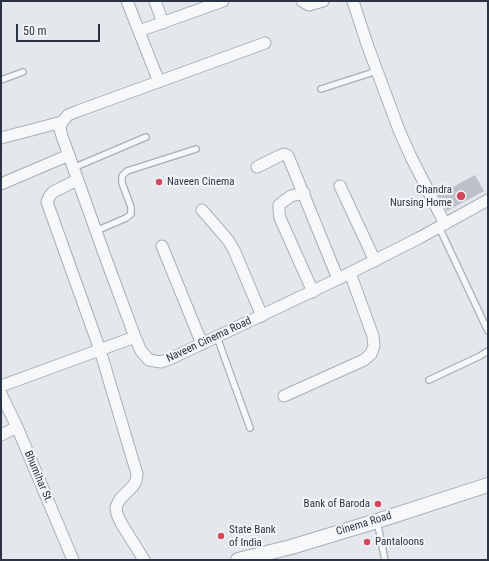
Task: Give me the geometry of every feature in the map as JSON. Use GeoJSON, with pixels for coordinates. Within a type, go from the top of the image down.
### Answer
{"type":"FeatureCollection","features":[{"type":"Feature","properties":{"kind":"street"},"geometry":{"type":"LineString","coordinates":[[126,1],[159,82]]}},
{"type":"Feature","properties":{"kind":"street"},"geometry":{"type":"LineString","coordinates":[[155,1],[163,23]]}},
{"type":"Feature","properties":{"kind":"street"},"geometry":{"type":"LineString","coordinates":[[139,31],[223,1]]}},
{"type":"Feature","properties":{"kind":"street"},"geometry":{"type":"LineString","coordinates":[[302,1],[309,5],[323,1]]}},
{"type":"Feature","properties":{"kind":"street"},"geometry":{"type":"LineString","coordinates":[[353,1],[377,71],[410,155],[442,226]]}},
{"type":"Feature","properties":{"kind":"street"},"geometry":{"type":"LineString","coordinates":[[1,138],[61,126],[68,116],[78,111],[265,43]]}},
{"type":"Feature","properties":{"kind":"street","name":"Naveen Cinema Road"},"geometry":{"type":"LineString","coordinates":[[61,126],[68,154],[77,180],[135,337],[141,351],[149,360],[161,362],[172,358],[313,292],[442,226],[488,200]]}},
{"type":"Feature","properties":{"kind":"street"},"geometry":{"type":"LineString","coordinates":[[1,184],[68,154]]}},
{"type":"Feature","properties":{"kind":"street"},"geometry":{"type":"LineString","coordinates":[[257,167],[284,154],[288,156],[338,279]]}},
{"type":"Feature","properties":{"kind":"street"},"geometry":{"type":"LineString","coordinates":[[77,180],[53,192],[47,202],[100,350],[137,474],[136,481],[133,486],[120,499],[116,507],[121,523],[144,560]]}},
{"type":"Feature","properties":{"kind":"street"},"geometry":{"type":"LineString","coordinates":[[340,186],[374,261]]}},
{"type":"Feature","properties":{"kind":"street"},"geometry":{"type":"LineString","coordinates":[[304,193],[291,196],[284,201],[279,205],[279,211],[280,218],[313,292]]}},
{"type":"Feature","properties":{"kind":"street"},"geometry":{"type":"LineString","coordinates":[[202,210],[228,240],[234,250],[262,316]]}},
{"type":"Feature","properties":{"kind":"street"},"geometry":{"type":"LineString","coordinates":[[162,246],[202,344]]}},
{"type":"Feature","properties":{"kind":"street"},"geometry":{"type":"LineString","coordinates":[[284,396],[364,360],[371,354],[374,346],[373,336],[350,273]]}},
{"type":"Feature","properties":{"kind":"street"},"geometry":{"type":"LineString","coordinates":[[1,386],[135,337]]}},
{"type":"Feature","properties":{"kind":"street","name":"Bhumihar St."},"geometry":{"type":"LineString","coordinates":[[1,394],[17,427],[73,560]]}},
{"type":"Feature","properties":{"kind":"street"},"geometry":{"type":"LineString","coordinates":[[1,435],[17,427]]}},
{"type":"Feature","properties":{"kind":"street","name":"Cinema Road"},"geometry":{"type":"LineString","coordinates":[[238,560],[377,521],[488,485]]}},
{"type":"Feature","properties":{"kind":"lane"},"geometry":{"type":"LineString","coordinates":[[321,89],[377,71]]}},
{"type":"Feature","properties":{"kind":"lane"},"geometry":{"type":"LineString","coordinates":[[1,80],[23,72]]}},
{"type":"Feature","properties":{"kind":"lane"},"geometry":{"type":"LineString","coordinates":[[73,168],[146,136]]}},
{"type":"Feature","properties":{"kind":"lane"},"geometry":{"type":"LineString","coordinates":[[96,231],[126,218],[131,214],[131,207],[122,183],[122,176],[126,171],[196,149]]}},
{"type":"Feature","properties":{"kind":"lane"},"geometry":{"type":"LineString","coordinates":[[442,226],[488,331]]}},
{"type":"Feature","properties":{"kind":"lane"},"geometry":{"type":"LineString","coordinates":[[217,337],[250,428]]}},
{"type":"Feature","properties":{"kind":"lane"},"geometry":{"type":"LineString","coordinates":[[429,380],[488,351]]}},
{"type":"Feature","properties":{"kind":"lane"},"geometry":{"type":"LineString","coordinates":[[377,521],[385,560]]}},
{"type":"Feature","properties":{"kind":"building"},"geometry":{"type":"Polygon","coordinates":[[[475,175],[484,191],[447,211],[438,195],[475,175]]]}},
{"type":"Feature","properties":{"kind":"place","name":"Naveen Cinema"},"geometry":{"type":"Point","coordinates":[159,182]}},
{"type":"Feature","properties":{"kind":"place","name":"Chandra Nursing Home"},"geometry":{"type":"Point","coordinates":[461,196]}},
{"type":"Feature","properties":{"kind":"place","name":"Bank of Baroda"},"geometry":{"type":"Point","coordinates":[378,504]}},
{"type":"Feature","properties":{"kind":"place","name":"State Bank of India"},"geometry":{"type":"Point","coordinates":[221,536]}},
{"type":"Feature","properties":{"kind":"place","name":"Pantaloons"},"geometry":{"type":"Point","coordinates":[367,542]}}]}
